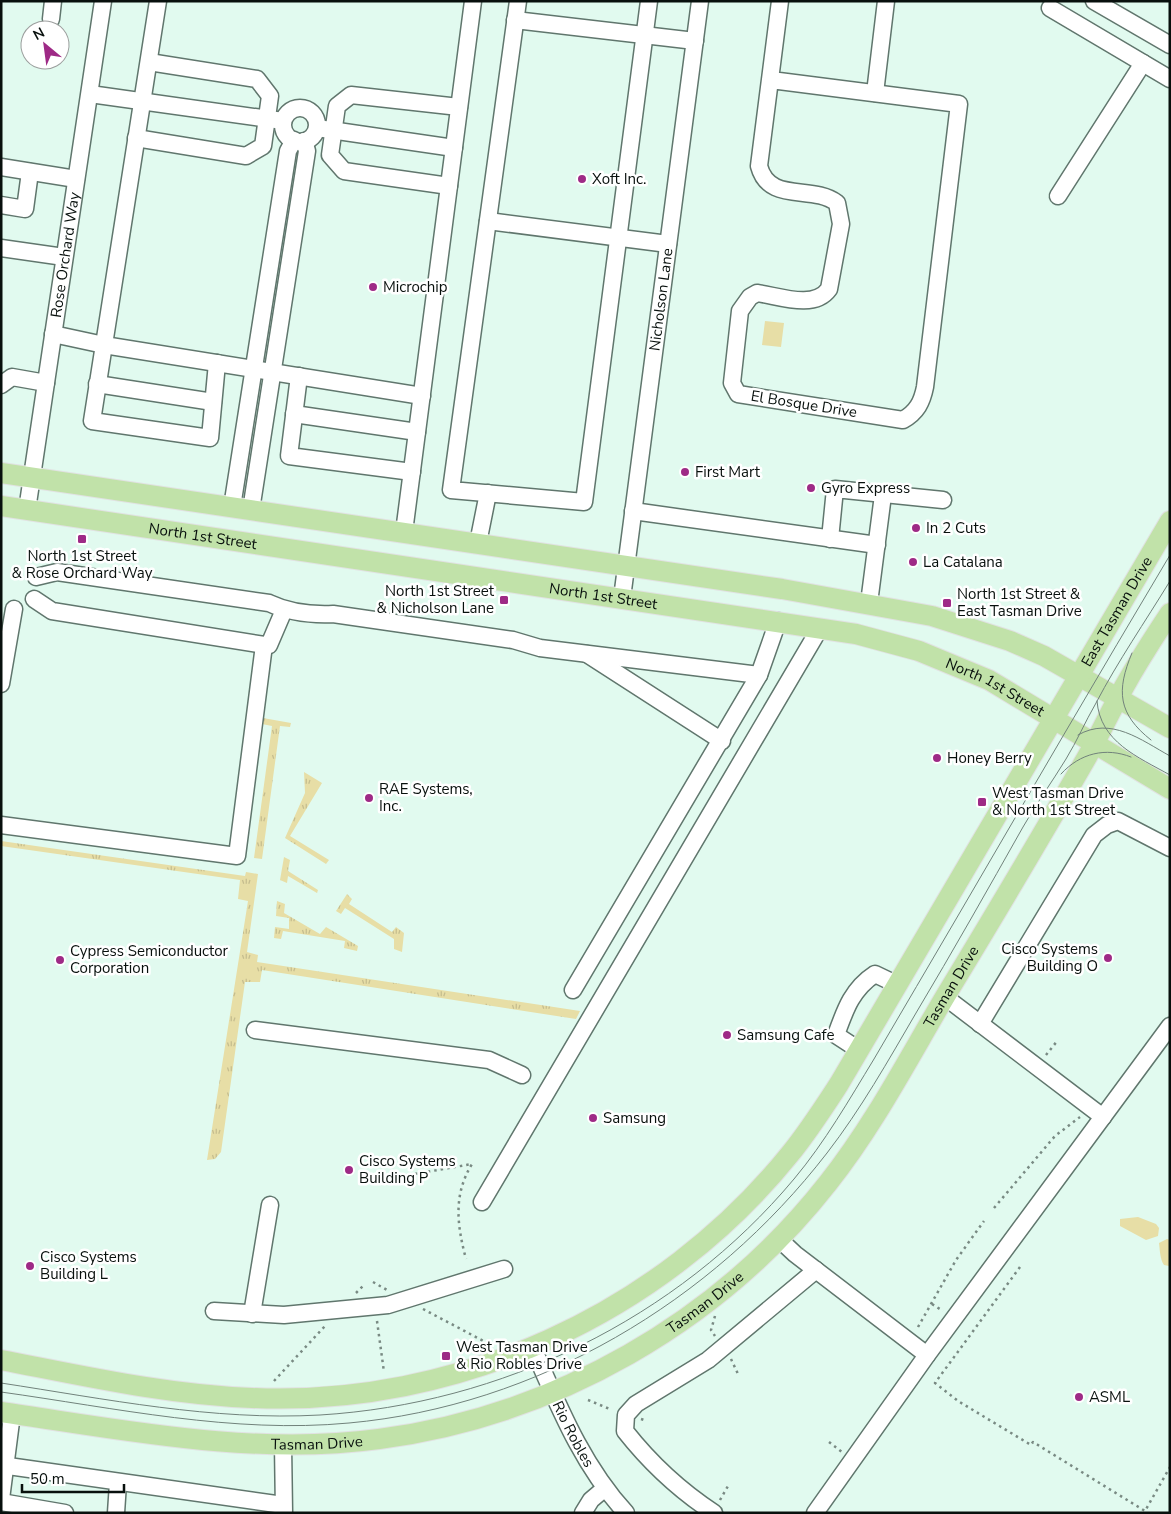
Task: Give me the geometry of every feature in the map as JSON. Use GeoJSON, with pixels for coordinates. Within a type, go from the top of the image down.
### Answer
{"type":"FeatureCollection","features":[{"type":"Feature","properties":{"kind":"main road"},"geometry":{"type":"LineString","coordinates":[[1,472],[869,603],[932,616],[973,628],[1044,656],[1170,728]]}},
{"type":"Feature","properties":{"kind":"main road","name":"North 1st Street"},"geometry":{"type":"LineString","coordinates":[[1,506],[778,621],[886,642],[948,662],[989,680],[1170,790]]}},
{"type":"Feature","properties":{"kind":"main road","name":"East Tasman Drive"},"geometry":{"type":"LineString","coordinates":[[1079,675],[1170,521]]}},
{"type":"Feature","properties":{"kind":"main road"},"geometry":{"type":"LineString","coordinates":[[1118,698],[1170,613]]}},
{"type":"Feature","properties":{"kind":"main road"},"geometry":{"type":"LineString","coordinates":[[1,1360],[153,1388],[251,1398],[297,1399],[343,1396],[468,1372],[533,1348],[630,1296],[690,1253],[730,1219],[790,1154],[830,1098],[859,1050],[1052,718],[1079,675]]}},
{"type":"Feature","properties":{"kind":"main road","name":"Tasman Drive"},"geometry":{"type":"LineString","coordinates":[[7,1413],[200,1440],[283,1444],[376,1440],[484,1417],[602,1370],[663,1334],[727,1287],[779,1239],[828,1183],[856,1146],[1093,744],[1118,698]]}},
{"type":"Feature","properties":{"kind":"street"},"geometry":{"type":"LineString","coordinates":[[51,19],[54,1]]}},
{"type":"Feature","properties":{"kind":"street","name":"Rose Orchard Way"},"geometry":{"type":"LineString","coordinates":[[27,510],[104,1]]}},
{"type":"Feature","properties":{"kind":"street"},"geometry":{"type":"LineString","coordinates":[[158,1],[92,421],[210,438],[217,363]]}},
{"type":"Feature","properties":{"kind":"street"},"geometry":{"type":"LineString","coordinates":[[404,532],[473,1]]}},
{"type":"Feature","properties":{"kind":"street"},"geometry":{"type":"LineString","coordinates":[[518,1],[451,490],[584,502],[648,1]]}},
{"type":"Feature","properties":{"kind":"street","name":"Nicholson Lane"},"geometry":{"type":"LineString","coordinates":[[622,598],[700,1]]}},
{"type":"Feature","properties":{"kind":"street","name":"El Bosque Drive"},"geometry":{"type":"LineString","coordinates":[[780,1],[759,166],[761,174],[769,185],[780,189],[829,197],[837,202],[841,224],[829,289],[825,294],[810,301],[757,293],[743,304],[740,311],[732,383],[738,394],[903,420],[915,411],[922,402],[926,387],[960,104],[875,93]]}},
{"type":"Feature","properties":{"kind":"street"},"geometry":{"type":"LineString","coordinates":[[771,80],[875,93],[886,1]]}},
{"type":"Feature","properties":{"kind":"street"},"geometry":{"type":"LineString","coordinates":[[1094,1],[1170,46]]}},
{"type":"Feature","properties":{"kind":"street"},"geometry":{"type":"LineString","coordinates":[[1050,8],[1170,79]]}},
{"type":"Feature","properties":{"kind":"street"},"geometry":{"type":"LineString","coordinates":[[515,20],[695,41]]}},
{"type":"Feature","properties":{"kind":"street"},"geometry":{"type":"LineString","coordinates":[[149,62],[257,79],[270,96],[275,120],[284,131],[299,141],[307,151],[272,372],[241,508]]}},
{"type":"Feature","properties":{"kind":"street"},"geometry":{"type":"LineString","coordinates":[[1058,196],[1143,63]]}},
{"type":"Feature","properties":{"kind":"street"},"geometry":{"type":"LineString","coordinates":[[90,94],[275,120]]}},
{"type":"Feature","properties":{"kind":"street"},"geometry":{"type":"LineString","coordinates":[[449,186],[344,171],[330,155],[337,106],[351,95],[459,107]]}},
{"type":"Feature","properties":{"kind":"street"},"geometry":{"type":"LineString","coordinates":[[136,138],[246,156],[263,146],[275,120],[296,107],[306,108],[314,114],[318,123],[309,140],[299,141],[288,151],[254,369],[241,508]]}},
{"type":"Feature","properties":{"kind":"street"},"geometry":{"type":"LineString","coordinates":[[317,128],[454,148]]}},
{"type":"Feature","properties":{"kind":"street"},"geometry":{"type":"LineString","coordinates":[[1,167],[76,179]]}},
{"type":"Feature","properties":{"kind":"street"},"geometry":{"type":"LineString","coordinates":[[1,205],[25,209],[30,172]]}},
{"type":"Feature","properties":{"kind":"street"},"geometry":{"type":"LineString","coordinates":[[488,221],[668,244]]}},
{"type":"Feature","properties":{"kind":"street"},"geometry":{"type":"LineString","coordinates":[[1,248],[64,257]]}},
{"type":"Feature","properties":{"kind":"street"},"geometry":{"type":"LineString","coordinates":[[54,334],[104,345],[422,396]]}},
{"type":"Feature","properties":{"kind":"street"},"geometry":{"type":"LineString","coordinates":[[299,376],[290,456],[412,472]]}},
{"type":"Feature","properties":{"kind":"street"},"geometry":{"type":"LineString","coordinates":[[1,385],[12,377],[46,383]]}},
{"type":"Feature","properties":{"kind":"street"},"geometry":{"type":"LineString","coordinates":[[97,384],[213,402]]}},
{"type":"Feature","properties":{"kind":"street"},"geometry":{"type":"LineString","coordinates":[[294,414],[418,432]]}},
{"type":"Feature","properties":{"kind":"street"},"geometry":{"type":"LineString","coordinates":[[830,539],[834,489],[943,500]]}},
{"type":"Feature","properties":{"kind":"street"},"geometry":{"type":"LineString","coordinates":[[478,544],[488,493]]}},
{"type":"Feature","properties":{"kind":"street"},"geometry":{"type":"LineString","coordinates":[[869,603],[884,495]]}},
{"type":"Feature","properties":{"kind":"street"},"geometry":{"type":"LineString","coordinates":[[633,511],[877,545]]}},
{"type":"Feature","properties":{"kind":"street"},"geometry":{"type":"LineString","coordinates":[[36,577],[57,572],[269,602],[284,610],[314,615],[333,614],[513,640],[540,648],[759,675]]}},
{"type":"Feature","properties":{"kind":"street"},"geometry":{"type":"LineString","coordinates":[[34,599],[52,611],[264,645],[269,645],[284,610]]}},
{"type":"Feature","properties":{"kind":"street"},"geometry":{"type":"LineString","coordinates":[[1,684],[14,609]]}},
{"type":"Feature","properties":{"kind":"street"},"geometry":{"type":"LineString","coordinates":[[573,990],[722,741],[759,675],[778,621]]}},
{"type":"Feature","properties":{"kind":"street"},"geometry":{"type":"LineString","coordinates":[[482,1202],[820,628]]}},
{"type":"Feature","properties":{"kind":"street"},"geometry":{"type":"LineString","coordinates":[[1,825],[237,856],[264,645]]}},
{"type":"Feature","properties":{"kind":"street"},"geometry":{"type":"LineString","coordinates":[[584,653],[722,741]]}},
{"type":"Feature","properties":{"kind":"street"},"geometry":{"type":"LineString","coordinates":[[980,1024],[1094,835],[1107,825],[1118,821],[1170,848]]}},
{"type":"Feature","properties":{"kind":"street"},"geometry":{"type":"LineString","coordinates":[[859,1050],[836,1035],[849,999],[864,981],[875,974],[898,985]]}},
{"type":"Feature","properties":{"kind":"street"},"geometry":{"type":"LineString","coordinates":[[945,997],[1103,1117]]}},
{"type":"Feature","properties":{"kind":"street"},"geometry":{"type":"LineString","coordinates":[[815,1513],[927,1355],[1170,1026]]}},
{"type":"Feature","properties":{"kind":"street"},"geometry":{"type":"LineString","coordinates":[[255,1030],[489,1060],[522,1075]]}},
{"type":"Feature","properties":{"kind":"street"},"geometry":{"type":"LineString","coordinates":[[252,1314],[270,1205]]}},
{"type":"Feature","properties":{"kind":"street"},"geometry":{"type":"LineString","coordinates":[[779,1239],[816,1270],[927,1355]]}},
{"type":"Feature","properties":{"kind":"street"},"geometry":{"type":"LineString","coordinates":[[214,1311],[284,1316],[375,1306],[405,1300],[504,1269]]}},
{"type":"Feature","properties":{"kind":"street"},"geometry":{"type":"LineString","coordinates":[[714,1513],[668,1479],[642,1452],[625,1431],[626,1415],[636,1404],[708,1360],[816,1270]]}},
{"type":"Feature","properties":{"kind":"street","name":"Rio Robles"},"geometry":{"type":"LineString","coordinates":[[533,1348],[584,1456],[604,1489],[626,1513]]}},
{"type":"Feature","properties":{"kind":"street"},"geometry":{"type":"LineString","coordinates":[[1,1498],[7,1413]]}},
{"type":"Feature","properties":{"kind":"street"},"geometry":{"type":"LineString","coordinates":[[4,1465],[283,1509],[283,1444]]}},
{"type":"Feature","properties":{"kind":"street"},"geometry":{"type":"LineString","coordinates":[[116,1513],[118,1483]]}},
{"type":"Feature","properties":{"kind":"street"},"geometry":{"type":"LineString","coordinates":[[583,1513],[591,1500],[604,1489]]}},
{"type":"Feature","properties":{"kind":"street"},"geometry":{"type":"LineString","coordinates":[[1,1502],[65,1513]]}},
{"type":"Feature","properties":{"kind":"path"},"geometry":{"type":"LineString","coordinates":[[1072,806],[1107,825]]}},
{"type":"Feature","properties":{"kind":"path"},"geometry":{"type":"LineString","coordinates":[[994,1208],[1055,1136],[1083,1113]]}},
{"type":"Feature","properties":{"kind":"path"},"geometry":{"type":"LineString","coordinates":[[414,1174],[472,1164],[464,1177],[457,1208],[460,1234],[466,1259]]}},
{"type":"Feature","properties":{"kind":"path"},"geometry":{"type":"LineString","coordinates":[[918,1327],[956,1260],[984,1221]]}},
{"type":"Feature","properties":{"kind":"path"},"geometry":{"type":"LineString","coordinates":[[1020,1267],[935,1384],[958,1401],[1031,1445],[1032,1442],[1077,1468],[1076,1471],[1145,1510],[1170,1467]]}},
{"type":"Feature","properties":{"kind":"path"},"geometry":{"type":"LineString","coordinates":[[373,1282],[491,1344],[493,1348]]}},
{"type":"Feature","properties":{"kind":"path"},"geometry":{"type":"LineString","coordinates":[[270,1386],[364,1285]]}},
{"type":"Feature","properties":{"kind":"path"},"geometry":{"type":"LineString","coordinates":[[375,1306],[384,1376]]}},
{"type":"Feature","properties":{"kind":"path"},"geometry":{"type":"LineString","coordinates":[[717,1309],[711,1330],[718,1339]]}},
{"type":"Feature","properties":{"kind":"path"},"geometry":{"type":"LineString","coordinates":[[728,1354],[738,1374]]}},
{"type":"Feature","properties":{"kind":"path"},"geometry":{"type":"LineString","coordinates":[[829,1442],[846,1455]]}},
{"type":"Feature","properties":{"kind":"green space"},"geometry":{"type":"Polygon","coordinates":[[[765,321],[784,323],[781,347],[762,345],[765,321]]]}},
{"type":"Feature","properties":{"kind":"green space"},"geometry":{"type":"Polygon","coordinates":[[[263,718],[291,723],[290,727],[280,726],[262,859],[254,858],[272,726],[262,724],[263,718]]]}},
{"type":"Feature","properties":{"kind":"green space"},"geometry":{"type":"Polygon","coordinates":[[[304,772],[322,783],[290,836],[329,860],[326,864],[285,838],[305,793],[304,772]]]}},
{"type":"Feature","properties":{"kind":"green space"},"geometry":{"type":"Polygon","coordinates":[[[1,841],[245,876],[246,872],[258,874],[247,952],[258,955],[257,962],[580,1011],[576,1019],[262,970],[260,982],[245,982],[221,1152],[215,1159],[207,1160],[248,901],[238,899],[240,880],[1,846],[1,841]]]}},
{"type":"Feature","properties":{"kind":"green space"},"geometry":{"type":"Polygon","coordinates":[[[284,857],[290,860],[288,871],[318,890],[317,893],[288,876],[287,883],[280,880],[284,857]]]}},
{"type":"Feature","properties":{"kind":"green space"},"geometry":{"type":"Polygon","coordinates":[[[347,894],[352,899],[349,904],[392,932],[396,927],[404,933],[402,952],[394,949],[394,939],[345,908],[341,914],[336,911],[347,894]]]}},
{"type":"Feature","properties":{"kind":"green space"},"geometry":{"type":"Polygon","coordinates":[[[277,901],[285,904],[284,913],[320,934],[326,927],[358,946],[357,951],[344,948],[345,941],[283,931],[281,939],[274,938],[275,927],[289,929],[289,918],[276,916],[277,901]]]}},
{"type":"Feature","properties":{"kind":"green space"},"geometry":{"type":"Polygon","coordinates":[[[1138,1217],[1156,1224],[1159,1228],[1158,1236],[1146,1240],[1120,1226],[1120,1219],[1138,1217]]]}},
{"type":"Feature","properties":{"kind":"green space"},"geometry":{"type":"Polygon","coordinates":[[[1167,1239],[1170,1240],[1169,1266],[1163,1263],[1159,1243],[1167,1239]]]}},
{"type":"Feature","properties":{"kind":"tram line"},"geometry":{"type":"LineString","coordinates":[[1,1383],[120,1402],[240,1415],[320,1415],[388,1407],[454,1393],[519,1372],[581,1345],[640,1312],[696,1273],[747,1229],[794,1179],[826,1136],[874,1059],[1170,555]]}},
{"type":"Feature","properties":{"kind":"tram line"},"geometry":{"type":"LineString","coordinates":[[1,1392],[131,1412],[218,1422],[262,1425],[349,1423],[419,1413],[487,1395],[553,1369],[615,1337],[675,1299],[730,1256],[781,1207],[827,1153],[851,1119],[895,1049],[1028,818],[1070,752],[1113,672],[1170,581]]}},
{"type":"Feature","properties":{"kind":"tram line"},"geometry":{"type":"LineString","coordinates":[[1132,653],[1124,679],[1123,701],[1132,721],[1151,740]]}},
{"type":"Feature","properties":{"kind":"tram line"},"geometry":{"type":"LineString","coordinates":[[1097,701],[1105,727],[1113,738],[1123,747],[1170,775]]}},
{"type":"Feature","properties":{"kind":"tram line"},"geometry":{"type":"LineString","coordinates":[[1078,735],[1090,730],[1114,729],[1137,737],[1170,756]]}},
{"type":"Feature","properties":{"kind":"tram line"},"geometry":{"type":"LineString","coordinates":[[1061,774],[1076,761],[1094,754],[1112,752],[1131,757]]}},
{"type":"Feature","properties":{"kind":"place","name":"Xoft Inc."},"geometry":{"type":"Point","coordinates":[582,179]}},
{"type":"Feature","properties":{"kind":"place","name":"Microchip"},"geometry":{"type":"Point","coordinates":[373,287]}},
{"type":"Feature","properties":{"kind":"place","name":"First Mart"},"geometry":{"type":"Point","coordinates":[685,472]}},
{"type":"Feature","properties":{"kind":"place","name":"Gyro Express"},"geometry":{"type":"Point","coordinates":[811,488]}},
{"type":"Feature","properties":{"kind":"place","name":"In 2 Cuts"},"geometry":{"type":"Point","coordinates":[916,528]}},
{"type":"Feature","properties":{"kind":"place","name":"North 1st Street & Rose Orchard Way"},"geometry":{"type":"Point","coordinates":[82,539]}},
{"type":"Feature","properties":{"kind":"place","name":"La Catalana"},"geometry":{"type":"Point","coordinates":[913,562]}},
{"type":"Feature","properties":{"kind":"place","name":"North 1st Street & Nicholson Lane"},"geometry":{"type":"Point","coordinates":[504,600]}},
{"type":"Feature","properties":{"kind":"place","name":"North 1st Street & East Tasman Drive"},"geometry":{"type":"Point","coordinates":[947,603]}},
{"type":"Feature","properties":{"kind":"place","name":"Honey Berry"},"geometry":{"type":"Point","coordinates":[937,758]}},
{"type":"Feature","properties":{"kind":"place","name":"RAE Systems, Inc."},"geometry":{"type":"Point","coordinates":[369,798]}},
{"type":"Feature","properties":{"kind":"place","name":"West Tasman Drive & North 1st Street"},"geometry":{"type":"Point","coordinates":[982,802]}},
{"type":"Feature","properties":{"kind":"place","name":"Cisco Systems Building O"},"geometry":{"type":"Point","coordinates":[1108,958]}},
{"type":"Feature","properties":{"kind":"place","name":"Cypress Semiconductor Corporation"},"geometry":{"type":"Point","coordinates":[60,960]}},
{"type":"Feature","properties":{"kind":"place","name":"Samsung Cafe"},"geometry":{"type":"Point","coordinates":[727,1035]}},
{"type":"Feature","properties":{"kind":"place","name":"Samsung"},"geometry":{"type":"Point","coordinates":[593,1118]}},
{"type":"Feature","properties":{"kind":"place","name":"Cisco Systems Building P"},"geometry":{"type":"Point","coordinates":[349,1170]}},
{"type":"Feature","properties":{"kind":"place","name":"Cisco Systems Building L"},"geometry":{"type":"Point","coordinates":[30,1266]}},
{"type":"Feature","properties":{"kind":"place","name":"West Tasman Drive & Rio Robles Drive"},"geometry":{"type":"Point","coordinates":[446,1356]}},
{"type":"Feature","properties":{"kind":"place","name":"ASML"},"geometry":{"type":"Point","coordinates":[1079,1397]}}]}
